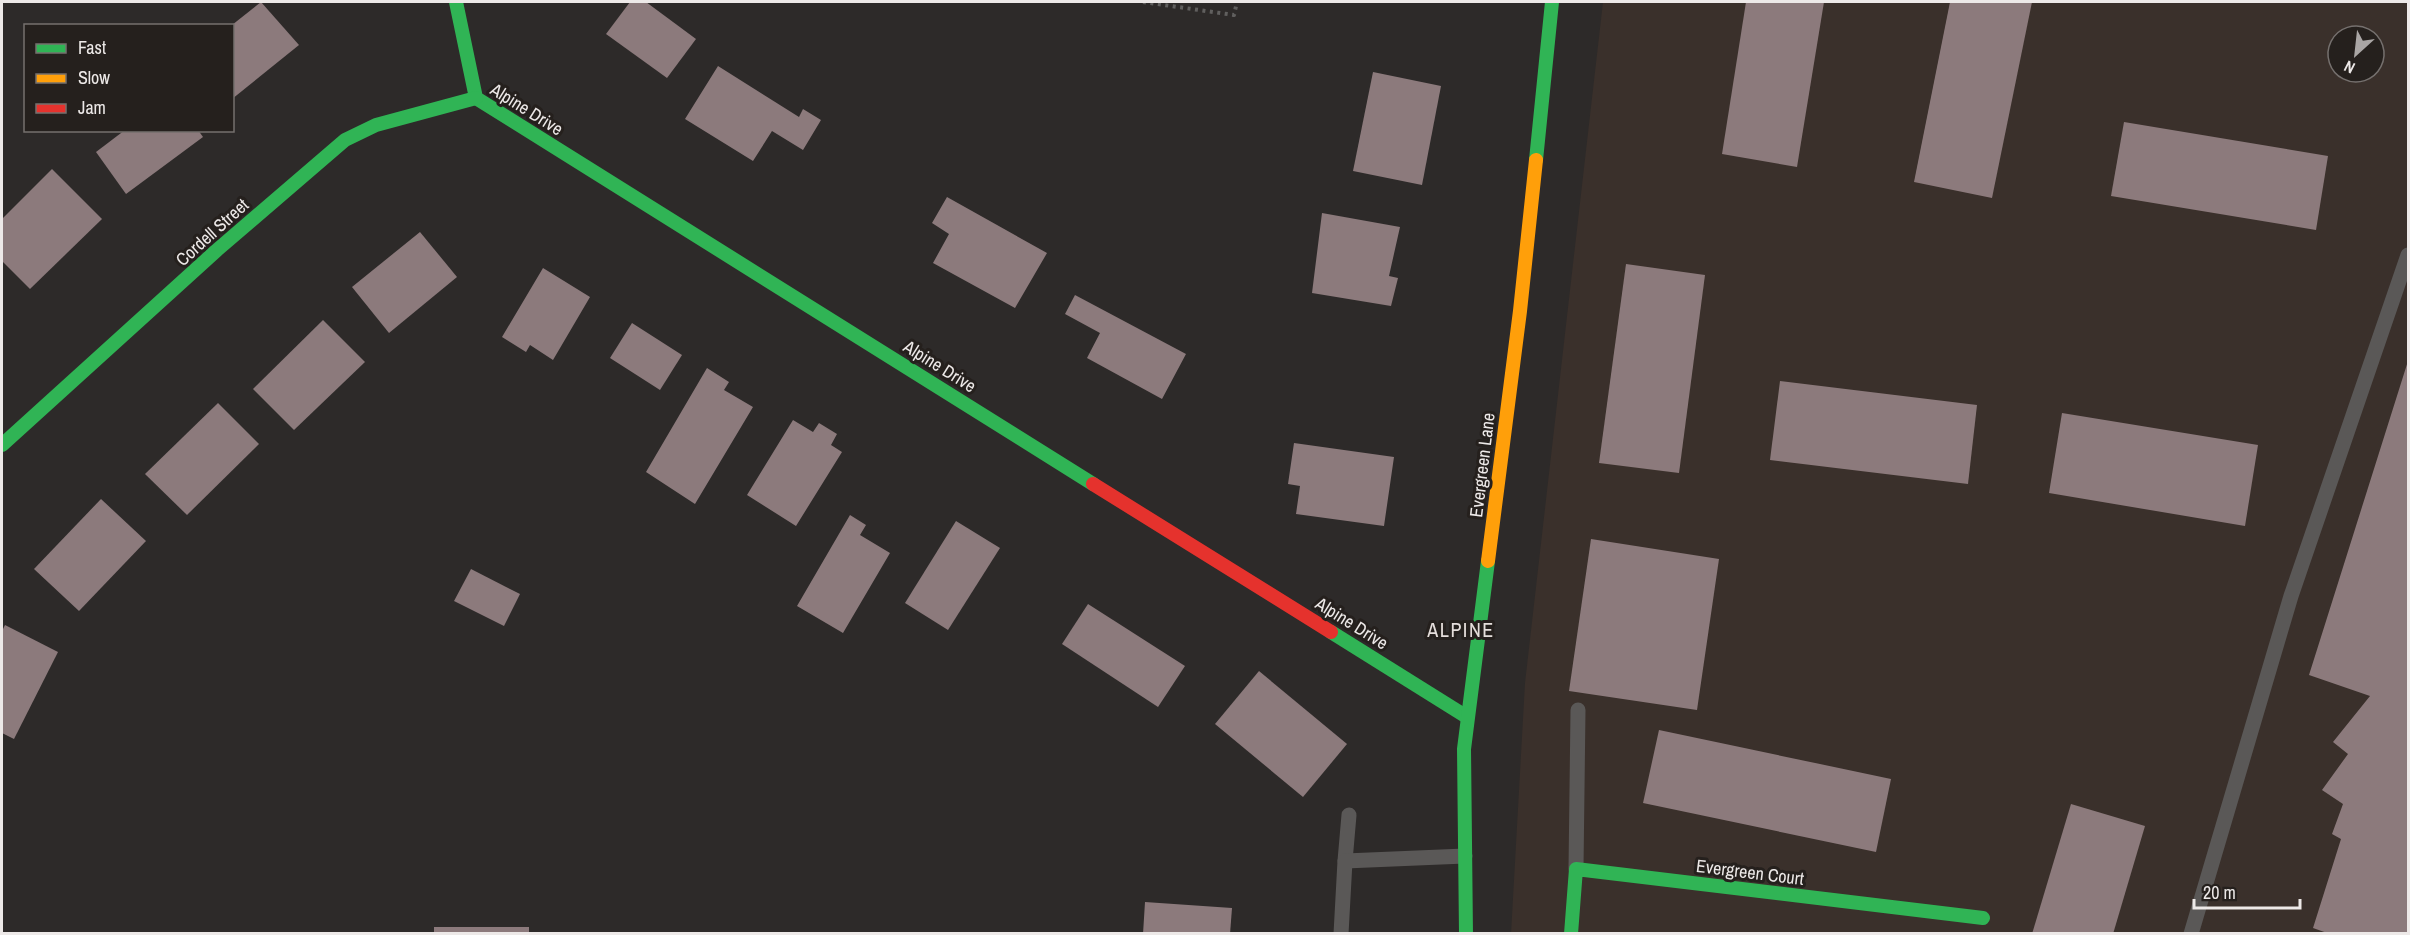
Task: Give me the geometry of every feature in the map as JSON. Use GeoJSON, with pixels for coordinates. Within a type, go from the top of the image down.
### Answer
{"type":"FeatureCollection","features":[{"type":"Feature","properties":{"kind":"street","name":"Alpine Drive"},"geometry":{"type":"LineString","coordinates":[[456,2],[476,98],[1467,717]]}},
{"type":"Feature","properties":{"kind":"street","name":"Evergreen Lane"},"geometry":{"type":"LineString","coordinates":[[1466,933],[1464,749],[1521,300],[1552,2]]}},
{"type":"Feature","properties":{"kind":"street","name":"Cordell Street"},"geometry":{"type":"LineString","coordinates":[[2,446],[217,250],[345,140],[376,125],[476,98]]}},
{"type":"Feature","properties":{"kind":"street","name":"Evergreen Court"},"geometry":{"type":"LineString","coordinates":[[1576,869],[1983,918]]}},
{"type":"Feature","properties":{"kind":"street"},"geometry":{"type":"LineString","coordinates":[[1571,933],[1576,869]]}},
{"type":"Feature","properties":{"kind":"lane"},"geometry":{"type":"LineString","coordinates":[[2191,933],[2291,596],[2409,255]]}},
{"type":"Feature","properties":{"kind":"lane"},"geometry":{"type":"LineString","coordinates":[[1576,869],[1578,710]]}},
{"type":"Feature","properties":{"kind":"lane"},"geometry":{"type":"LineString","coordinates":[[1341,933],[1349,815]]}},
{"type":"Feature","properties":{"kind":"lane"},"geometry":{"type":"LineString","coordinates":[[1345,861],[1465,856]]}},
{"type":"Feature","properties":{"kind":"path"},"geometry":{"type":"LineString","coordinates":[[1143,2],[1234,15],[1237,2]]}},
{"type":"Feature","properties":{"kind":"shaded area"},"geometry":{"type":"Polygon","coordinates":[[[1603,2],[2408,2],[2408,933],[1511,934],[1525,683],[1603,2]]]}},
{"type":"Feature","properties":{"kind":"building"},"geometry":{"type":"Polygon","coordinates":[[[261,2],[299,45],[234,97],[234,24],[261,2]]]}},
{"type":"Feature","properties":{"kind":"building"},"geometry":{"type":"Polygon","coordinates":[[[630,2],[646,2],[696,39],[667,78],[606,34],[630,2]]]}},
{"type":"Feature","properties":{"kind":"building"},"geometry":{"type":"Polygon","coordinates":[[[1746,2],[1824,2],[1797,167],[1722,154],[1746,2]]]}},
{"type":"Feature","properties":{"kind":"building"},"geometry":{"type":"Polygon","coordinates":[[[1950,2],[2032,2],[1992,198],[1914,182],[1950,2]]]}},
{"type":"Feature","properties":{"kind":"building"},"geometry":{"type":"Polygon","coordinates":[[[718,66],[799,117],[803,109],[821,120],[803,150],[772,131],[753,161],[685,119],[718,66]]]}},
{"type":"Feature","properties":{"kind":"building"},"geometry":{"type":"Polygon","coordinates":[[[1373,72],[1441,86],[1422,185],[1353,171],[1373,72]]]}},
{"type":"Feature","properties":{"kind":"building"},"geometry":{"type":"Polygon","coordinates":[[[2124,122],[2328,156],[2316,230],[2111,196],[2124,122]]]}},
{"type":"Feature","properties":{"kind":"building"},"geometry":{"type":"Polygon","coordinates":[[[122,132],[199,132],[203,137],[126,194],[96,152],[122,132]]]}},
{"type":"Feature","properties":{"kind":"building"},"geometry":{"type":"Polygon","coordinates":[[[52,169],[102,219],[30,289],[2,261],[2,219],[52,169]]]}},
{"type":"Feature","properties":{"kind":"building"},"geometry":{"type":"Polygon","coordinates":[[[947,197],[1047,253],[1015,308],[933,263],[949,234],[932,223],[947,197]]]}},
{"type":"Feature","properties":{"kind":"building"},"geometry":{"type":"Polygon","coordinates":[[[1322,213],[1400,227],[1389,276],[1398,278],[1391,306],[1312,293],[1322,213]]]}},
{"type":"Feature","properties":{"kind":"building"},"geometry":{"type":"Polygon","coordinates":[[[420,232],[457,277],[389,333],[352,287],[420,232]]]}},
{"type":"Feature","properties":{"kind":"building"},"geometry":{"type":"Polygon","coordinates":[[[1626,264],[1705,275],[1679,473],[1599,463],[1626,264]]]}},
{"type":"Feature","properties":{"kind":"building"},"geometry":{"type":"Polygon","coordinates":[[[543,268],[590,297],[553,360],[530,345],[526,352],[502,337],[543,268]]]}},
{"type":"Feature","properties":{"kind":"building"},"geometry":{"type":"Polygon","coordinates":[[[1075,295],[1186,354],[1162,399],[1087,358],[1100,333],[1065,314],[1075,295]]]}},
{"type":"Feature","properties":{"kind":"building"},"geometry":{"type":"Polygon","coordinates":[[[323,320],[365,362],[294,430],[253,389],[323,320]]]}},
{"type":"Feature","properties":{"kind":"building"},"geometry":{"type":"Polygon","coordinates":[[[632,323],[682,355],[660,390],[610,358],[632,323]]]}},
{"type":"Feature","properties":{"kind":"building"},"geometry":{"type":"Polygon","coordinates":[[[2408,361],[2408,934],[2330,934],[2313,928],[2341,839],[2332,834],[2343,804],[2322,790],[2348,754],[2333,742],[2370,696],[2309,675],[2408,361]]]}},
{"type":"Feature","properties":{"kind":"building"},"geometry":{"type":"Polygon","coordinates":[[[707,368],[729,382],[724,390],[753,407],[695,504],[646,472],[707,368]]]}},
{"type":"Feature","properties":{"kind":"building"},"geometry":{"type":"Polygon","coordinates":[[[1780,381],[1977,405],[1968,484],[1770,460],[1780,381]]]}},
{"type":"Feature","properties":{"kind":"building"},"geometry":{"type":"Polygon","coordinates":[[[218,403],[259,444],[187,515],[145,474],[218,403]]]}},
{"type":"Feature","properties":{"kind":"building"},"geometry":{"type":"Polygon","coordinates":[[[2062,413],[2258,445],[2245,526],[2049,493],[2062,413]]]}},
{"type":"Feature","properties":{"kind":"building"},"geometry":{"type":"Polygon","coordinates":[[[793,420],[813,432],[819,423],[837,434],[831,445],[842,452],[796,526],[747,495],[793,420]]]}},
{"type":"Feature","properties":{"kind":"building"},"geometry":{"type":"Polygon","coordinates":[[[1294,443],[1394,457],[1384,526],[1296,514],[1300,486],[1288,484],[1294,443]]]}},
{"type":"Feature","properties":{"kind":"building"},"geometry":{"type":"Polygon","coordinates":[[[101,499],[146,541],[79,611],[34,569],[101,499]]]}},
{"type":"Feature","properties":{"kind":"building"},"geometry":{"type":"Polygon","coordinates":[[[850,515],[866,525],[860,535],[890,553],[843,633],[797,606],[850,515]]]}},
{"type":"Feature","properties":{"kind":"building"},"geometry":{"type":"Polygon","coordinates":[[[956,521],[1000,548],[948,630],[905,603],[956,521]]]}},
{"type":"Feature","properties":{"kind":"building"},"geometry":{"type":"Polygon","coordinates":[[[1591,539],[1719,559],[1697,710],[1569,691],[1591,539]]]}},
{"type":"Feature","properties":{"kind":"building"},"geometry":{"type":"Polygon","coordinates":[[[471,569],[520,594],[504,626],[454,601],[471,569]]]}},
{"type":"Feature","properties":{"kind":"building"},"geometry":{"type":"Polygon","coordinates":[[[1088,604],[1185,666],[1158,707],[1062,644],[1088,604]]]}},
{"type":"Feature","properties":{"kind":"building"},"geometry":{"type":"Polygon","coordinates":[[[5,625],[58,652],[14,739],[2,733],[2,631],[5,625]]]}},
{"type":"Feature","properties":{"kind":"building"},"geometry":{"type":"Polygon","coordinates":[[[1259,671],[1347,744],[1303,797],[1215,724],[1259,671]]]}},
{"type":"Feature","properties":{"kind":"building"},"geometry":{"type":"Polygon","coordinates":[[[1659,730],[1891,779],[1876,852],[1643,803],[1659,730]]]}},
{"type":"Feature","properties":{"kind":"building"},"geometry":{"type":"Polygon","coordinates":[[[2071,804],[2145,826],[2113,934],[2032,934],[2071,804]]]}},
{"type":"Feature","properties":{"kind":"building"},"geometry":{"type":"Polygon","coordinates":[[[1145,902],[1232,908],[1230,934],[1143,934],[1145,902]]]}},
{"type":"Feature","properties":{"kind":"building"},"geometry":{"type":"Polygon","coordinates":[[[434,927],[529,927],[529,934],[434,934],[434,927]]]}},
{"type":"Feature","properties":{"kind":"traffic: fast"},"geometry":{"type":"LineString","coordinates":[[456,2],[476,98],[1093,484]]}},
{"type":"Feature","properties":{"kind":"traffic: fast"},"geometry":{"type":"LineString","coordinates":[[1536,160],[1552,2]]}},
{"type":"Feature","properties":{"kind":"traffic: fast"},"geometry":{"type":"LineString","coordinates":[[2,445],[217,250],[345,140],[376,125],[476,98]]}},
{"type":"Feature","properties":{"kind":"traffic: fast"},"geometry":{"type":"LineString","coordinates":[[1466,934],[1464,749],[1488,561]]}},
{"type":"Feature","properties":{"kind":"traffic: fast"},"geometry":{"type":"LineString","coordinates":[[1331,632],[1467,717]]}},
{"type":"Feature","properties":{"kind":"traffic: fast"},"geometry":{"type":"LineString","coordinates":[[1571,934],[1576,869],[1983,918]]}},
{"type":"Feature","properties":{"kind":"traffic: slow"},"geometry":{"type":"LineString","coordinates":[[1488,561],[1520,311],[1536,160]]}},
{"type":"Feature","properties":{"kind":"traffic: jam"},"geometry":{"type":"LineString","coordinates":[[1093,484],[1331,632]]}},
{"type":"Feature","properties":{"kind":"district","name":"ALPINE"},"geometry":{"type":"Point","coordinates":[1461,629]}}]}
